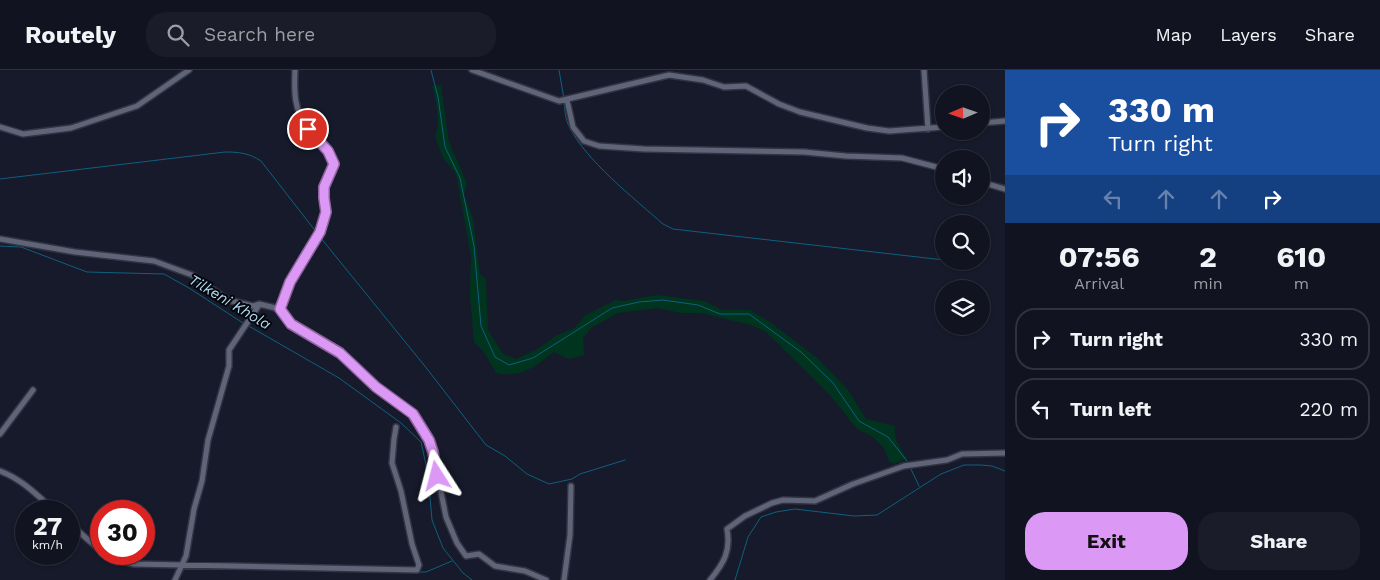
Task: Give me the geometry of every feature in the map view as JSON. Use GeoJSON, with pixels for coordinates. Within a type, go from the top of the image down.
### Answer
{"type":"FeatureCollection","features":[{"type":"Feature","properties":{"kind":"street"},"geometry":{"type":"LineString","coordinates":[[0,127],[23,134],[71,128],[137,106],[189,70]]}},
{"type":"Feature","properties":{"kind":"street"},"geometry":{"type":"LineString","coordinates":[[280,309],[290,282],[320,232],[326,212],[324,187],[334,164],[328,151],[308,129],[299,113],[294,95],[295,70]]}},
{"type":"Feature","properties":{"kind":"street"},"geometry":{"type":"LineString","coordinates":[[472,70],[559,101],[669,75],[703,80],[724,87],[746,86],[779,104],[800,112],[867,128],[890,131],[935,128]]}},
{"type":"Feature","properties":{"kind":"street"},"geometry":{"type":"LineString","coordinates":[[924,70],[928,129]]}},
{"type":"Feature","properties":{"kind":"street"},"geometry":{"type":"LineString","coordinates":[[567,100],[573,127],[584,141],[599,146],[644,149],[804,152],[846,156],[893,157],[935,166]]}},
{"type":"Feature","properties":{"kind":"street"},"geometry":{"type":"LineString","coordinates":[[990,122],[1005,121]]}},
{"type":"Feature","properties":{"kind":"street"},"geometry":{"type":"LineString","coordinates":[[990,185],[1005,189]]}},
{"type":"Feature","properties":{"kind":"street"},"geometry":{"type":"LineString","coordinates":[[0,239],[75,252],[154,261],[192,275],[228,300],[253,306],[259,304],[280,309],[291,324],[340,353],[376,387],[413,414],[429,440],[446,517],[457,543],[466,556],[479,554],[495,566],[525,571],[546,580]]}},
{"type":"Feature","properties":{"kind":"street"},"geometry":{"type":"LineString","coordinates":[[175,580],[186,556],[194,509],[202,481],[208,440],[229,366],[229,350],[259,304]]}},
{"type":"Feature","properties":{"kind":"street"},"geometry":{"type":"LineString","coordinates":[[0,434],[33,390]]}},
{"type":"Feature","properties":{"kind":"street"},"geometry":{"type":"LineString","coordinates":[[155,564],[417,570],[419,565],[412,544],[401,491],[392,463],[396,427]]}},
{"type":"Feature","properties":{"kind":"street"},"geometry":{"type":"LineString","coordinates":[[710,580],[720,568],[728,549],[727,529],[746,516],[772,503],[783,500],[815,501],[904,466],[947,460],[962,454],[1005,452]]}},
{"type":"Feature","properties":{"kind":"street"},"geometry":{"type":"LineString","coordinates":[[0,471],[10,474],[22,482],[42,500]]}},
{"type":"Feature","properties":{"kind":"street"},"geometry":{"type":"LineString","coordinates":[[564,580],[570,535],[571,486]]}},
{"type":"Feature","properties":{"kind":"street"},"geometry":{"type":"LineString","coordinates":[[80,533],[90,541]]}},
{"type":"Feature","properties":{"kind":"green space"},"geometry":{"type":"Polygon","coordinates":[[[441,85],[449,142],[467,183],[464,195],[473,218],[480,274],[486,279],[488,330],[503,354],[516,359],[538,349],[557,335],[575,328],[584,316],[616,300],[624,301],[657,295],[704,301],[722,310],[750,310],[770,322],[816,357],[848,390],[866,419],[895,426],[896,439],[907,458],[894,464],[889,461],[884,448],[872,436],[857,429],[830,395],[766,332],[751,325],[701,313],[681,313],[657,308],[618,313],[591,328],[583,338],[584,355],[569,359],[554,352],[534,367],[521,373],[496,373],[484,352],[474,342],[470,296],[471,256],[456,174],[443,158],[435,136],[438,119],[432,86],[441,85]]]}},
{"type":"Feature","properties":{"kind":"waterway"},"geometry":{"type":"LineString","coordinates":[[431,70],[438,97],[445,147],[460,178],[474,246],[481,326],[495,357],[509,365],[533,358],[612,308],[639,302],[663,300],[698,305],[720,314],[749,314],[801,352],[833,383],[859,421],[888,437],[907,461]]}},
{"type":"Feature","properties":{"kind":"waterway"},"geometry":{"type":"LineString","coordinates":[[559,70],[564,99]]}},
{"type":"Feature","properties":{"kind":"waterway"},"geometry":{"type":"LineString","coordinates":[[564,103],[568,123],[576,139],[586,152],[625,191],[663,224],[673,229],[935,259]]}},
{"type":"Feature","properties":{"kind":"waterway"},"geometry":{"type":"LineString","coordinates":[[0,179],[225,152],[239,153],[252,156],[261,161],[317,233]]}},
{"type":"Feature","properties":{"kind":"waterway"},"geometry":{"type":"LineString","coordinates":[[320,237],[486,445],[505,456],[527,474],[549,484],[572,479],[580,474],[625,460]]}},
{"type":"Feature","properties":{"kind":"waterway","name":"Tilkeni Khola"},"geometry":{"type":"LineString","coordinates":[[0,246],[21,247],[87,272],[164,274],[243,323]]}},
{"type":"Feature","properties":{"kind":"waterway","name":"Tilkeni Khola"},"geometry":{"type":"LineString","coordinates":[[247,325],[339,378],[401,423],[421,442],[428,474],[432,520],[443,548],[463,573],[472,580]]}},
{"type":"Feature","properties":{"kind":"waterway","name":"Tilkeni Khola"},"geometry":{"type":"LineString","coordinates":[[735,580],[748,537],[761,517],[795,509],[854,516],[877,515],[941,474],[964,465],[992,466],[1005,471]]}},
{"type":"Feature","properties":{"kind":"waterway"},"geometry":{"type":"LineString","coordinates":[[911,469],[919,486]]}},
{"type":"Feature","properties":{"kind":"waterway"},"geometry":{"type":"LineString","coordinates":[[27,490],[38,500]]}},
{"type":"Feature","properties":{"kind":"waterway"},"geometry":{"type":"LineString","coordinates":[[80,536],[90,545]]}},
{"type":"Feature","properties":{"kind":"waterway"},"geometry":{"type":"LineString","coordinates":[[418,572],[426,572],[452,561]]}},
{"type":"Feature","properties":{"kind":"route"},"geometry":{"type":"LineString","coordinates":[[308,129],[328,151],[334,164],[324,187],[326,212],[320,232],[290,282],[280,309],[291,324],[340,353],[376,387],[413,414],[429,440],[437,476]]}}]}
